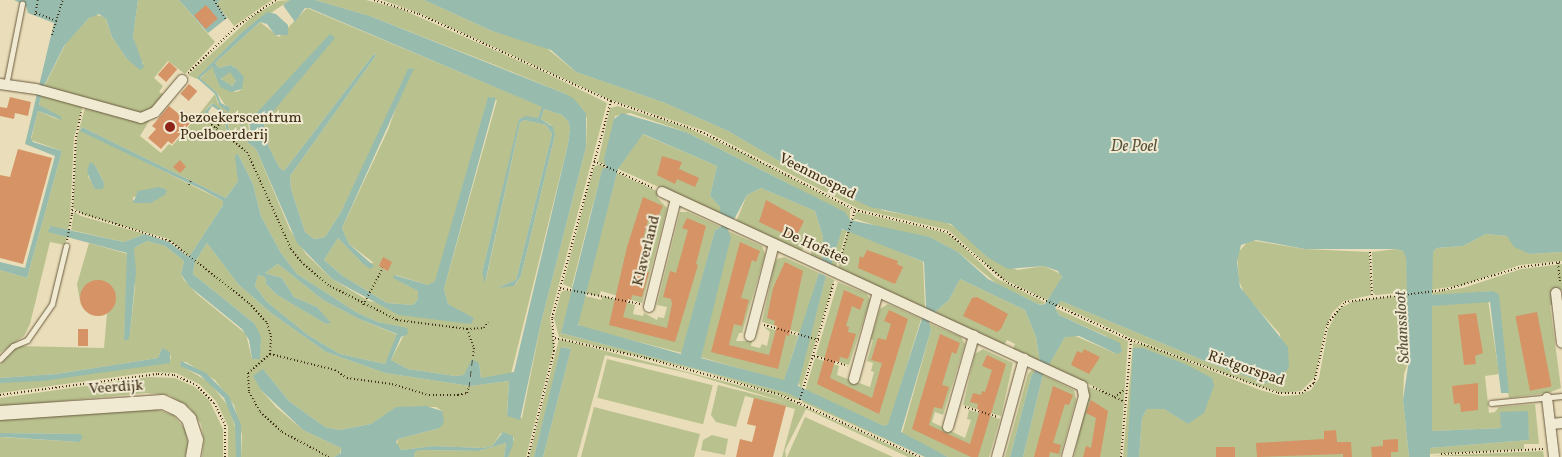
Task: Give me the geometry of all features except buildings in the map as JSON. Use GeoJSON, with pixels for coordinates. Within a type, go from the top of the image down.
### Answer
{"type":"FeatureCollection","features":[{"type":"Feature","properties":{"kind":"street"},"geometry":{"type":"LineString","coordinates":[[3,85],[40,90],[147,117],[182,80]]}},
{"type":"Feature","properties":{"kind":"street","name":"De Hofstee"},"geometry":{"type":"LineString","coordinates":[[662,192],[1082,386]]}},
{"type":"Feature","properties":{"kind":"street","name":"Klaverland"},"geometry":{"type":"LineString","coordinates":[[649,307],[676,199]]}},
{"type":"Feature","properties":{"kind":"street"},"geometry":{"type":"LineString","coordinates":[[750,336],[774,244]]}},
{"type":"Feature","properties":{"kind":"street"},"geometry":{"type":"LineString","coordinates":[[855,374],[878,292]]}},
{"type":"Feature","properties":{"kind":"street"},"geometry":{"type":"LineString","coordinates":[[1556,293],[1562,343]]}},
{"type":"Feature","properties":{"kind":"street"},"geometry":{"type":"LineString","coordinates":[[948,428],[974,336]]}},
{"type":"Feature","properties":{"kind":"street"},"geometry":{"type":"LineString","coordinates":[[998,457],[1024,359]]}},
{"type":"Feature","properties":{"kind":"street"},"geometry":{"type":"LineString","coordinates":[[1067,457],[1084,396],[1082,386]]}},
{"type":"Feature","properties":{"kind":"street"},"geometry":{"type":"LineString","coordinates":[[1548,398],[1554,453]]}},
{"type":"Feature","properties":{"kind":"street","name":"Veerdijk"},"geometry":{"type":"LineString","coordinates":[[0,412],[163,402],[180,410],[191,423],[196,440],[193,457]]}},
{"type":"Feature","properties":{"kind":"street"},"geometry":{"type":"LineString","coordinates":[[1550,424],[1562,423]]}},
{"type":"Feature","properties":{"kind":"lane"},"geometry":{"type":"LineString","coordinates":[[3,85],[22,4]]}},
{"type":"Feature","properties":{"kind":"lane"},"geometry":{"type":"LineString","coordinates":[[0,359],[13,346],[27,340],[52,304],[66,246]]}},
{"type":"Feature","properties":{"kind":"lane"},"geometry":{"type":"LineString","coordinates":[[1491,403],[1562,396]]}},
{"type":"Feature","properties":{"kind":"path"},"geometry":{"type":"LineString","coordinates":[[38,0],[35,14],[57,21]]}},
{"type":"Feature","properties":{"kind":"path"},"geometry":{"type":"LineString","coordinates":[[52,35],[63,0]]}},
{"type":"Feature","properties":{"kind":"path"},"geometry":{"type":"LineString","coordinates":[[214,0],[226,18]]}},
{"type":"Feature","properties":{"kind":"path"},"geometry":{"type":"LineString","coordinates":[[182,80],[216,44],[276,0]]}},
{"type":"Feature","properties":{"kind":"path","name":"Veenmospad"},"geometry":{"type":"LineString","coordinates":[[374,0],[419,14],[611,102],[704,132],[855,210],[947,232],[997,276],[1062,309],[1131,340]]}},
{"type":"Feature","properties":{"kind":"path"},"geometry":{"type":"LineString","coordinates":[[67,239],[72,210],[76,137],[86,102]]}},
{"type":"Feature","properties":{"kind":"path"},"geometry":{"type":"LineString","coordinates":[[528,457],[555,338],[552,322],[611,102]]}},
{"type":"Feature","properties":{"kind":"path"},"geometry":{"type":"LineString","coordinates":[[216,128],[225,117]]}},
{"type":"Feature","properties":{"kind":"path"},"geometry":{"type":"LineString","coordinates":[[203,118],[251,158],[274,216],[301,262],[330,286],[397,320],[467,329],[484,328],[488,322]]}},
{"type":"Feature","properties":{"kind":"path"},"geometry":{"type":"LineString","coordinates":[[594,161],[662,192]]}},
{"type":"Feature","properties":{"kind":"path"},"geometry":{"type":"LineString","coordinates":[[189,185],[192,180]]}},
{"type":"Feature","properties":{"kind":"path"},"geometry":{"type":"LineString","coordinates":[[72,210],[170,241],[262,316],[271,336],[270,354],[248,373],[247,386],[253,399],[260,412],[282,432],[328,457]]}},
{"type":"Feature","properties":{"kind":"path"},"geometry":{"type":"LineString","coordinates":[[799,402],[819,340],[855,210]]}},
{"type":"Feature","properties":{"kind":"path"},"geometry":{"type":"LineString","coordinates":[[1370,252],[1372,297]]}},
{"type":"Feature","properties":{"kind":"path","name":"Rietgorspad"},"geometry":{"type":"LineString","coordinates":[[1131,340],[1261,388],[1293,395],[1305,392],[1317,378],[1326,329],[1337,308],[1349,300],[1432,292],[1463,286],[1521,267],[1562,262]]}},
{"type":"Feature","properties":{"kind":"path"},"geometry":{"type":"LineString","coordinates":[[1556,293],[1561,292],[1558,263]]}},
{"type":"Feature","properties":{"kind":"path"},"geometry":{"type":"LineString","coordinates":[[364,304],[383,268]]}},
{"type":"Feature","properties":{"kind":"path","name":"Klaverland"},"geometry":{"type":"LineString","coordinates":[[560,288],[600,298],[602,294],[649,307]]}},
{"type":"Feature","properties":{"kind":"path"},"geometry":{"type":"LineString","coordinates":[[753,323],[819,340]]}},
{"type":"Feature","properties":{"kind":"path"},"geometry":{"type":"LineString","coordinates":[[467,329],[474,348],[472,356]]}},
{"type":"Feature","properties":{"kind":"path"},"geometry":{"type":"LineString","coordinates":[[555,338],[696,371],[799,402],[920,457]]}},
{"type":"Feature","properties":{"kind":"path"},"geometry":{"type":"LineString","coordinates":[[1121,457],[1131,340]]}},
{"type":"Feature","properties":{"kind":"path"},"geometry":{"type":"LineString","coordinates":[[270,354],[335,370],[347,378],[392,384],[429,395],[458,395],[467,393],[468,387]]}},
{"type":"Feature","properties":{"kind":"path"},"geometry":{"type":"LineString","coordinates":[[814,356],[855,374]]}},
{"type":"Feature","properties":{"kind":"path"},"geometry":{"type":"LineString","coordinates":[[1082,386],[1125,402]]}},
{"type":"Feature","properties":{"kind":"path"},"geometry":{"type":"LineString","coordinates":[[1114,397],[1126,389]]}},
{"type":"Feature","properties":{"kind":"path"},"geometry":{"type":"LineString","coordinates":[[954,404],[1008,420]]}},
{"type":"Feature","properties":{"kind":"path"},"geometry":{"type":"LineString","coordinates":[[1441,454],[1554,453]]}},
{"type":"Feature","properties":{"kind":"green space"},"geometry":{"type":"Polygon","coordinates":[[[138,0],[179,0],[215,42],[185,74],[168,61],[154,78],[163,86],[159,92],[164,95],[155,107],[144,114],[44,87],[66,43],[93,14],[105,17],[112,37],[127,59],[144,64],[139,58],[133,37],[138,0]]]}},
{"type":"Feature","properties":{"kind":"green space"},"geometry":{"type":"Polygon","coordinates":[[[220,0],[272,0],[234,26],[217,4],[220,0]]]}},
{"type":"Feature","properties":{"kind":"green space"},"geometry":{"type":"Polygon","coordinates":[[[290,0],[240,34],[197,79],[188,75],[253,16],[278,1],[290,0]]]}},
{"type":"Feature","properties":{"kind":"green space"},"geometry":{"type":"Polygon","coordinates":[[[315,0],[366,0],[401,9],[544,72],[607,103],[550,318],[554,346],[526,457],[508,457],[514,438],[501,433],[492,446],[483,448],[434,446],[401,450],[397,445],[398,439],[440,428],[442,411],[436,407],[397,407],[371,424],[339,430],[325,427],[289,401],[263,369],[261,390],[276,407],[303,430],[341,448],[340,454],[334,457],[241,457],[242,435],[234,405],[215,380],[186,362],[181,362],[180,365],[209,382],[229,407],[237,434],[236,457],[228,457],[228,426],[216,401],[199,384],[176,373],[152,372],[0,393],[0,383],[170,362],[171,356],[162,348],[158,358],[56,374],[0,378],[0,364],[18,346],[104,348],[107,314],[114,306],[115,295],[107,283],[93,281],[83,288],[80,301],[77,284],[89,243],[128,254],[124,340],[130,334],[135,287],[134,248],[147,241],[165,246],[184,261],[181,274],[184,280],[197,294],[246,334],[252,359],[261,345],[255,324],[193,274],[195,262],[207,243],[238,284],[271,313],[326,352],[385,373],[470,386],[509,381],[507,414],[522,418],[541,323],[586,147],[587,119],[583,109],[566,94],[495,65],[370,16],[315,0]]]}},
{"type":"Feature","properties":{"kind":"green space"},"geometry":{"type":"Polygon","coordinates":[[[382,0],[424,0],[492,31],[544,46],[576,72],[665,103],[728,131],[806,177],[852,199],[885,211],[943,221],[959,229],[987,257],[1017,270],[1044,266],[1061,274],[1062,282],[1047,300],[1003,279],[948,230],[859,209],[705,131],[611,100],[419,13],[382,0]]]}},
{"type":"Feature","properties":{"kind":"green space"},"geometry":{"type":"Polygon","coordinates":[[[307,8],[543,107],[538,118],[520,118],[482,273],[486,280],[520,123],[524,120],[546,125],[552,134],[516,280],[497,288],[516,284],[521,276],[555,135],[551,125],[541,119],[544,109],[562,115],[568,121],[570,128],[568,144],[511,374],[481,378],[479,363],[464,375],[455,376],[408,369],[391,360],[407,329],[378,322],[356,312],[297,274],[281,253],[261,216],[253,184],[238,154],[238,181],[226,198],[82,127],[80,129],[223,201],[223,205],[189,257],[169,239],[85,215],[73,208],[77,137],[85,108],[151,118],[140,136],[161,153],[169,144],[172,146],[195,119],[200,123],[205,116],[200,113],[215,94],[218,103],[230,112],[217,93],[200,79],[211,67],[216,71],[215,76],[235,92],[242,89],[236,68],[230,65],[219,68],[215,63],[260,22],[279,37],[307,8]],[[332,34],[248,125],[251,135],[247,142],[256,149],[290,230],[306,254],[332,279],[369,301],[473,321],[448,304],[444,289],[497,100],[488,98],[436,281],[428,285],[396,275],[394,278],[418,291],[418,299],[413,305],[387,303],[343,276],[324,260],[338,238],[362,263],[374,263],[349,244],[342,228],[388,130],[411,67],[341,212],[325,237],[314,239],[305,232],[291,189],[290,176],[377,54],[373,55],[284,171],[279,167],[262,133],[266,120],[332,34]],[[212,103],[204,112],[212,118],[219,117],[225,121],[226,129],[241,138],[228,128],[229,118],[246,131],[212,103]],[[95,165],[88,176],[95,189],[104,183],[95,165]],[[167,192],[133,197],[133,200],[151,203],[167,192]]]}},
{"type":"Feature","properties":{"kind":"green space"},"geometry":{"type":"Polygon","coordinates":[[[229,72],[234,74],[236,79],[234,84],[229,86],[224,84],[222,79],[224,74],[229,72]]]}},
{"type":"Feature","properties":{"kind":"green space"},"geometry":{"type":"Polygon","coordinates":[[[41,95],[83,105],[74,137],[70,219],[68,230],[49,227],[49,232],[67,237],[65,245],[50,242],[30,324],[24,336],[0,353],[0,270],[27,278],[62,151],[31,140],[38,111],[59,120],[39,106],[41,95]]]}},
{"type":"Feature","properties":{"kind":"green space"},"geometry":{"type":"Polygon","coordinates":[[[618,106],[688,128],[743,153],[850,209],[850,220],[793,186],[686,132],[630,113],[615,116],[606,165],[598,162],[610,108],[618,106]]]}},
{"type":"Feature","properties":{"kind":"green space"},"geometry":{"type":"Polygon","coordinates":[[[642,134],[717,166],[710,196],[720,207],[722,215],[618,169],[642,134]]]}},
{"type":"Feature","properties":{"kind":"green space"},"geometry":{"type":"Polygon","coordinates":[[[599,164],[606,168],[602,171],[589,219],[572,286],[574,289],[563,284],[594,167],[599,164]]]}},
{"type":"Feature","properties":{"kind":"green space"},"geometry":{"type":"Polygon","coordinates":[[[617,173],[659,192],[657,197],[667,208],[642,303],[601,291],[599,296],[585,293],[617,173]]]}},
{"type":"Feature","properties":{"kind":"green space"},"geometry":{"type":"Polygon","coordinates":[[[761,188],[815,211],[823,237],[822,261],[810,256],[812,250],[804,247],[801,252],[736,222],[747,195],[761,188]]]}},
{"type":"Feature","properties":{"kind":"green space"},"geometry":{"type":"Polygon","coordinates":[[[74,212],[81,216],[145,234],[124,242],[71,230],[74,212]]]}},
{"type":"Feature","properties":{"kind":"green space"},"geometry":{"type":"Polygon","coordinates":[[[680,212],[688,212],[721,227],[715,230],[682,353],[580,327],[578,323],[585,296],[601,300],[603,296],[635,305],[633,314],[643,316],[644,313],[657,320],[658,317],[664,318],[667,307],[657,305],[680,212]]]}},
{"type":"Feature","properties":{"kind":"green space"},"geometry":{"type":"Polygon","coordinates":[[[857,212],[946,233],[962,245],[996,278],[1046,303],[1040,305],[997,284],[958,252],[930,237],[891,231],[856,219],[852,221],[857,212]]]}},
{"type":"Feature","properties":{"kind":"green space"},"geometry":{"type":"Polygon","coordinates":[[[841,230],[847,230],[836,267],[831,266],[841,230]]]}},
{"type":"Feature","properties":{"kind":"green space"},"geometry":{"type":"Polygon","coordinates":[[[848,230],[923,262],[925,309],[838,269],[848,230]]]}},
{"type":"Feature","properties":{"kind":"green space"},"geometry":{"type":"Polygon","coordinates":[[[728,231],[762,246],[765,254],[742,333],[739,333],[736,341],[752,341],[751,346],[760,348],[762,344],[767,346],[770,332],[764,327],[798,336],[784,381],[700,357],[728,231]]]}},
{"type":"Feature","properties":{"kind":"green space"},"geometry":{"type":"Polygon","coordinates":[[[1486,234],[1507,236],[1530,254],[1562,252],[1562,261],[1520,265],[1462,285],[1430,290],[1433,252],[1437,248],[1463,246],[1486,234]]]}},
{"type":"Feature","properties":{"kind":"green space"},"geometry":{"type":"Polygon","coordinates":[[[1249,240],[1305,249],[1369,252],[1371,295],[1344,301],[1332,313],[1325,329],[1315,377],[1301,391],[1283,393],[1261,387],[1131,338],[1057,304],[1061,301],[1207,362],[1266,383],[1275,382],[1284,375],[1280,334],[1245,295],[1239,281],[1237,254],[1249,240]]]}},
{"type":"Feature","properties":{"kind":"green space"},"geometry":{"type":"Polygon","coordinates":[[[1396,249],[1403,251],[1406,257],[1408,292],[1376,295],[1373,293],[1372,252],[1396,249]]]}},
{"type":"Feature","properties":{"kind":"green space"},"geometry":{"type":"Polygon","coordinates":[[[784,257],[819,273],[801,333],[762,322],[774,266],[777,259],[784,257]]]}},
{"type":"Feature","properties":{"kind":"green space"},"geometry":{"type":"Polygon","coordinates":[[[278,264],[323,300],[359,319],[398,335],[385,364],[340,354],[308,335],[266,301],[255,286],[258,275],[265,277],[266,284],[277,295],[326,324],[330,323],[317,307],[294,297],[282,278],[265,273],[278,264]]]}},
{"type":"Feature","properties":{"kind":"green space"},"geometry":{"type":"Polygon","coordinates":[[[1562,264],[1562,290],[1551,292],[1553,305],[1550,305],[1561,388],[1548,393],[1509,398],[1492,291],[1435,296],[1430,293],[1463,288],[1521,269],[1562,264]]]}},
{"type":"Feature","properties":{"kind":"green space"},"geometry":{"type":"Polygon","coordinates":[[[826,276],[834,280],[801,389],[798,381],[826,276]]]}},
{"type":"Feature","properties":{"kind":"green space"},"geometry":{"type":"Polygon","coordinates":[[[960,279],[1025,310],[1036,337],[1040,362],[1013,349],[1015,344],[1007,340],[1004,345],[934,313],[949,300],[960,279]]]}},
{"type":"Feature","properties":{"kind":"green space"},"geometry":{"type":"Polygon","coordinates":[[[838,282],[867,294],[870,300],[849,365],[816,355],[838,282]]]}},
{"type":"Feature","properties":{"kind":"green space"},"geometry":{"type":"Polygon","coordinates":[[[566,290],[573,292],[561,333],[787,393],[799,398],[798,400],[705,372],[559,337],[554,318],[561,292],[566,290]]]}},
{"type":"Feature","properties":{"kind":"green space"},"geometry":{"type":"Polygon","coordinates":[[[1408,295],[1409,360],[1404,374],[1403,400],[1409,457],[1139,457],[1142,418],[1147,409],[1164,409],[1188,424],[1212,378],[1143,348],[1127,457],[1123,457],[1133,343],[1149,346],[1260,390],[1282,396],[1298,395],[1311,390],[1319,378],[1328,329],[1339,309],[1354,301],[1408,295]]]}},
{"type":"Feature","properties":{"kind":"green space"},"geometry":{"type":"Polygon","coordinates":[[[1488,300],[1499,374],[1485,376],[1489,413],[1495,412],[1499,407],[1535,404],[1539,444],[1524,444],[1524,449],[1430,454],[1430,448],[1529,440],[1527,411],[1501,428],[1432,431],[1431,306],[1488,300]]]}},
{"type":"Feature","properties":{"kind":"green space"},"geometry":{"type":"Polygon","coordinates":[[[888,304],[921,319],[889,424],[884,426],[805,391],[815,358],[839,366],[837,375],[870,387],[874,372],[871,371],[873,363],[867,361],[873,340],[871,339],[880,309],[888,304]]]}},
{"type":"Feature","properties":{"kind":"green space"},"geometry":{"type":"Polygon","coordinates":[[[1055,308],[1128,341],[1120,457],[1074,457],[1089,387],[1112,395],[1048,365],[1065,337],[1073,335],[1117,354],[1106,336],[1059,315],[1055,308]]]}},
{"type":"Feature","properties":{"kind":"green space"},"geometry":{"type":"Polygon","coordinates":[[[928,323],[961,337],[965,344],[943,415],[935,412],[932,422],[965,438],[971,420],[967,419],[969,410],[1000,419],[989,457],[948,457],[902,434],[931,330],[928,323]]]}},
{"type":"Feature","properties":{"kind":"green space"},"geometry":{"type":"Polygon","coordinates":[[[559,339],[777,395],[917,457],[908,457],[806,409],[785,450],[786,457],[782,457],[795,409],[745,396],[736,427],[716,422],[711,415],[718,385],[788,403],[688,373],[605,355],[577,457],[543,457],[571,349],[562,347],[534,457],[529,457],[559,339]]]}},
{"type":"Feature","properties":{"kind":"green space"},"geometry":{"type":"Polygon","coordinates":[[[983,349],[1013,363],[1001,416],[963,405],[975,354],[983,349]]]}},
{"type":"Feature","properties":{"kind":"green space"},"geometry":{"type":"Polygon","coordinates":[[[607,359],[713,385],[703,424],[597,398],[607,359]]]}},
{"type":"Feature","properties":{"kind":"green space"},"geometry":{"type":"Polygon","coordinates":[[[1032,370],[1036,372],[1031,377],[1010,457],[1005,457],[1028,374],[1032,370]]]}},
{"type":"Feature","properties":{"kind":"green space"},"geometry":{"type":"Polygon","coordinates":[[[1043,375],[1074,390],[1076,400],[1060,457],[1023,457],[1043,375]]]}},
{"type":"Feature","properties":{"kind":"green space"},"geometry":{"type":"Polygon","coordinates":[[[149,377],[175,378],[195,387],[209,400],[223,429],[223,457],[202,457],[204,441],[201,424],[190,408],[169,395],[146,393],[0,407],[0,398],[149,377]]]}},
{"type":"Feature","properties":{"kind":"green space"},"geometry":{"type":"Polygon","coordinates":[[[802,399],[925,457],[802,402],[802,399]]]}},
{"type":"Feature","properties":{"kind":"green space"},"geometry":{"type":"Polygon","coordinates":[[[594,407],[700,434],[694,457],[581,457],[594,407]]]}},
{"type":"Feature","properties":{"kind":"green space"},"geometry":{"type":"Polygon","coordinates":[[[155,409],[173,415],[185,429],[188,444],[185,457],[0,457],[0,437],[79,442],[80,434],[0,433],[0,417],[155,409]]]}},
{"type":"Feature","properties":{"kind":"green space"},"geometry":{"type":"Polygon","coordinates":[[[805,417],[893,457],[787,457],[805,417]]]}},
{"type":"Feature","properties":{"kind":"green space"},"geometry":{"type":"Polygon","coordinates":[[[712,435],[728,439],[725,455],[701,450],[703,440],[712,435]]]}},
{"type":"Feature","properties":{"kind":"green space"},"geometry":{"type":"Polygon","coordinates":[[[506,443],[504,457],[414,457],[415,451],[419,450],[479,451],[506,443]]]}},
{"type":"Feature","properties":{"kind":"green space"},"geometry":{"type":"Polygon","coordinates":[[[1543,451],[1544,457],[1430,456],[1543,451]]]}},
{"type":"Feature","properties":{"kind":"water"},"geometry":{"type":"Polygon","coordinates":[[[14,0],[138,0],[133,37],[144,67],[140,70],[127,59],[112,37],[106,19],[99,14],[89,18],[64,46],[43,88],[39,105],[60,116],[62,120],[38,111],[31,138],[33,142],[62,151],[27,278],[0,270],[0,262],[25,268],[55,156],[25,144],[54,23],[28,13],[26,6],[14,0]]]}},
{"type":"Feature","properties":{"kind":"water"},"geometry":{"type":"Polygon","coordinates":[[[179,0],[220,0],[217,4],[227,18],[208,33],[179,0]]]}},
{"type":"Feature","properties":{"kind":"water"},"geometry":{"type":"Polygon","coordinates":[[[290,0],[315,0],[370,16],[566,94],[574,99],[586,113],[586,147],[541,323],[520,420],[507,416],[509,381],[470,386],[385,373],[326,352],[271,313],[238,284],[207,243],[195,262],[193,274],[255,324],[261,337],[260,359],[252,359],[249,340],[242,329],[189,286],[181,274],[184,261],[165,246],[147,241],[134,248],[136,271],[130,334],[128,340],[124,340],[127,253],[48,232],[50,226],[124,242],[145,234],[169,242],[189,257],[223,205],[223,201],[203,190],[80,131],[82,127],[226,198],[238,181],[235,156],[238,154],[253,184],[261,216],[281,253],[297,274],[356,312],[378,322],[407,328],[408,334],[401,337],[391,360],[408,369],[455,376],[464,375],[472,359],[479,363],[481,378],[514,372],[568,144],[570,128],[568,121],[562,115],[544,109],[541,119],[553,127],[555,135],[521,276],[514,286],[497,288],[516,280],[552,134],[546,125],[524,120],[520,123],[485,283],[482,273],[519,119],[526,116],[538,118],[542,107],[309,8],[305,8],[295,22],[283,5],[290,0]],[[278,264],[265,273],[282,278],[294,297],[317,307],[331,323],[326,324],[277,295],[266,284],[265,277],[258,275],[255,286],[266,301],[308,335],[340,354],[385,364],[397,334],[359,319],[323,300],[278,264]]]}},
{"type":"Feature","properties":{"kind":"water","name":"De Poel"},"geometry":{"type":"Polygon","coordinates":[[[424,0],[1562,0],[1562,252],[1530,254],[1514,247],[1507,236],[1486,234],[1463,246],[1437,248],[1433,252],[1432,295],[1492,291],[1499,294],[1509,393],[1501,393],[1490,302],[1432,306],[1432,431],[1501,428],[1500,412],[1528,411],[1529,440],[1430,448],[1430,457],[1409,457],[1403,400],[1409,360],[1406,258],[1403,251],[1396,249],[1305,249],[1256,240],[1241,245],[1237,262],[1240,287],[1288,347],[1289,368],[1275,382],[1266,383],[1207,362],[1061,301],[1055,308],[1059,315],[1120,343],[1122,352],[1117,354],[1079,336],[1065,337],[1043,375],[1023,457],[1010,457],[1031,377],[1040,362],[1036,337],[1025,310],[960,279],[949,300],[934,313],[929,323],[931,330],[901,432],[948,457],[925,457],[787,393],[561,333],[602,170],[606,167],[604,159],[614,119],[622,113],[686,132],[845,212],[850,220],[930,237],[958,252],[988,279],[1040,305],[1045,304],[1062,277],[1058,271],[1044,266],[1008,269],[987,257],[951,224],[870,207],[806,177],[728,131],[665,103],[576,72],[551,50],[492,31],[424,0]],[[643,134],[618,169],[578,325],[681,354],[715,230],[721,227],[720,207],[710,196],[717,166],[643,134]],[[761,188],[747,195],[728,231],[731,237],[701,358],[784,380],[819,273],[826,276],[798,386],[884,426],[888,424],[926,306],[924,262],[842,229],[831,266],[822,261],[823,237],[815,211],[761,188]]]}},
{"type":"Feature","properties":{"kind":"water"},"geometry":{"type":"Polygon","coordinates":[[[267,12],[276,14],[288,25],[288,35],[275,35],[267,24],[260,22],[215,63],[219,68],[230,65],[236,68],[244,77],[242,89],[231,92],[220,87],[212,67],[200,78],[217,93],[221,103],[230,108],[229,112],[220,106],[215,94],[197,78],[240,34],[267,12]],[[230,72],[221,79],[232,86],[236,81],[230,72]]]}},
{"type":"Feature","properties":{"kind":"water"},"geometry":{"type":"Polygon","coordinates":[[[330,34],[335,38],[266,120],[262,133],[279,167],[284,171],[373,55],[377,54],[290,176],[291,189],[305,232],[314,239],[325,237],[341,212],[408,69],[414,68],[342,228],[349,244],[374,266],[370,269],[362,263],[338,238],[324,260],[343,276],[387,303],[413,305],[418,299],[418,291],[393,278],[394,275],[428,285],[435,281],[488,97],[496,98],[444,289],[448,304],[474,318],[471,324],[399,315],[332,279],[297,243],[256,149],[247,142],[251,135],[249,121],[330,34]]]}},
{"type":"Feature","properties":{"kind":"water"},"geometry":{"type":"Polygon","coordinates":[[[213,103],[248,130],[212,106],[208,112],[212,116],[220,114],[228,120],[228,128],[240,140],[226,129],[225,121],[219,117],[212,118],[204,112],[213,103]]]}},
{"type":"Feature","properties":{"kind":"water"},"geometry":{"type":"Polygon","coordinates":[[[90,162],[95,165],[104,183],[103,189],[95,189],[92,184],[87,171],[90,162]]]}},
{"type":"Feature","properties":{"kind":"water"},"geometry":{"type":"Polygon","coordinates":[[[159,187],[167,190],[166,194],[151,203],[133,203],[138,191],[159,187]]]}},
{"type":"Feature","properties":{"kind":"water"},"geometry":{"type":"Polygon","coordinates":[[[561,347],[571,349],[543,457],[534,457],[561,347]]]}},
{"type":"Feature","properties":{"kind":"water"},"geometry":{"type":"Polygon","coordinates":[[[162,348],[170,352],[170,363],[43,381],[0,383],[0,378],[56,374],[158,358],[162,348]]]}},
{"type":"Feature","properties":{"kind":"water"},"geometry":{"type":"Polygon","coordinates":[[[1133,348],[1143,348],[1185,364],[1212,378],[1214,386],[1204,413],[1188,424],[1164,409],[1147,409],[1142,418],[1139,457],[1127,457],[1133,348]]]}},
{"type":"Feature","properties":{"kind":"water"},"geometry":{"type":"Polygon","coordinates":[[[181,361],[206,373],[229,396],[241,425],[241,457],[236,457],[235,425],[224,398],[200,375],[180,366],[181,361]]]}},
{"type":"Feature","properties":{"kind":"water"},"geometry":{"type":"Polygon","coordinates":[[[263,369],[289,401],[325,427],[339,430],[371,424],[396,407],[426,406],[442,411],[444,422],[440,428],[398,439],[396,442],[401,450],[434,446],[483,448],[492,446],[503,432],[513,436],[513,445],[508,457],[504,457],[506,443],[479,451],[419,450],[415,452],[414,457],[334,457],[341,453],[341,448],[303,430],[261,390],[253,376],[263,369]]]}},
{"type":"Feature","properties":{"kind":"water"},"geometry":{"type":"Polygon","coordinates":[[[0,433],[80,434],[83,437],[79,442],[0,437],[0,433]]]}},
{"type":"Feature","properties":{"kind":"ferry route"},"geometry":{"type":"LineString","coordinates":[[469,387],[473,356]]}},
{"type":"Feature","properties":{"kind":"place","name":"bezoekerscentrum Poelboerderij"},"geometry":{"type":"Point","coordinates":[170,127]}},
{"type":"Feature","properties":{"kind":"water label","name":"Schanssloot"},"geometry":{"type":"Point","coordinates":[1403,327]}}]}
